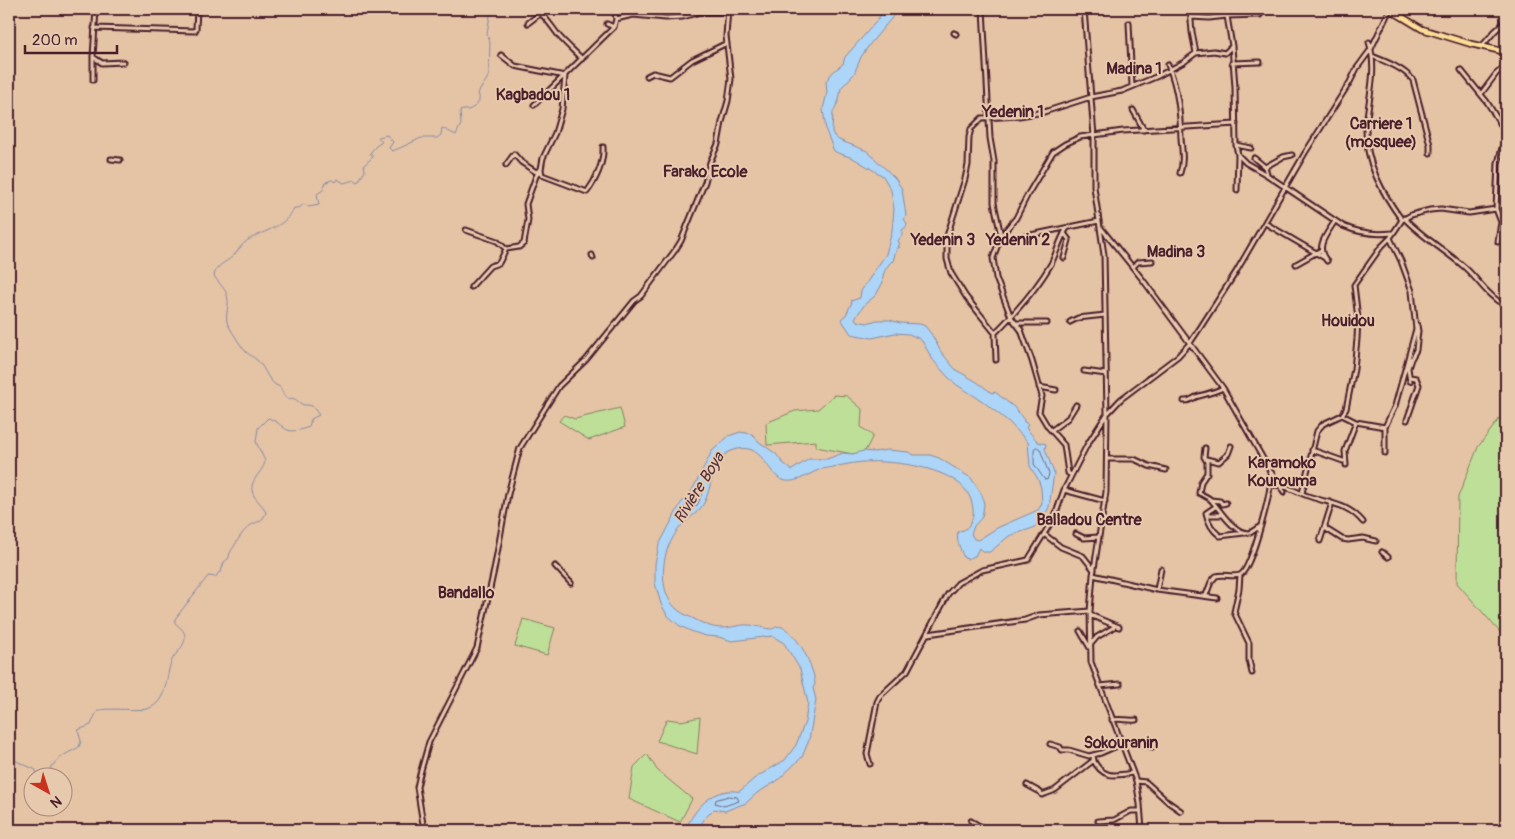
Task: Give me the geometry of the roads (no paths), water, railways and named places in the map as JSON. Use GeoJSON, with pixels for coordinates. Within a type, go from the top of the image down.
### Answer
{"type":"FeatureCollection","features":[{"type":"Feature","properties":{"kind":"highway"},"geometry":{"type":"LineString","coordinates":[[1389,9],[1422,29],[1506,52]]}},
{"type":"Feature","properties":{"kind":"street"},"geometry":{"type":"LineString","coordinates":[[94,80],[93,57],[96,9]]}},
{"type":"Feature","properties":{"kind":"street"},"geometry":{"type":"LineString","coordinates":[[94,28],[195,31],[197,9]]}},
{"type":"Feature","properties":{"kind":"street"},"geometry":{"type":"LineString","coordinates":[[535,9],[542,11],[558,35],[582,59]]}},
{"type":"Feature","properties":{"kind":"street"},"geometry":{"type":"LineString","coordinates":[[534,105],[614,27],[616,19],[614,9]]}},
{"type":"Feature","properties":{"kind":"street"},"geometry":{"type":"LineString","coordinates":[[983,9],[990,138],[994,161],[994,204],[1001,236]]}},
{"type":"Feature","properties":{"kind":"street"},"geometry":{"type":"LineString","coordinates":[[1084,9],[1091,97],[1094,187],[1102,236],[1107,414],[1105,501],[1093,575],[1090,613],[1091,662],[1136,781],[1142,830]]}},
{"type":"Feature","properties":{"kind":"street"},"geometry":{"type":"LineString","coordinates":[[1190,9],[1196,53]]}},
{"type":"Feature","properties":{"kind":"street"},"geometry":{"type":"LineString","coordinates":[[1228,9],[1238,156],[1237,190]]}},
{"type":"Feature","properties":{"kind":"street"},"geometry":{"type":"LineString","coordinates":[[870,764],[867,754],[877,702],[880,696],[907,671],[948,594],[958,583],[982,570],[1028,560],[1055,516],[1064,490],[1087,445],[1107,414],[1121,399],[1178,356],[1190,343],[1236,272],[1350,82],[1356,68],[1371,49],[1389,9]]}},
{"type":"Feature","properties":{"kind":"street"},"geometry":{"type":"LineString","coordinates":[[1395,12],[1410,9]]}},
{"type":"Feature","properties":{"kind":"street"},"geometry":{"type":"LineString","coordinates":[[528,23],[542,11]]}},
{"type":"Feature","properties":{"kind":"street"},"geometry":{"type":"LineString","coordinates":[[424,830],[417,788],[420,774],[429,742],[477,648],[508,494],[520,448],[559,386],[586,360],[629,307],[641,296],[676,249],[707,179],[710,162],[718,144],[731,79],[727,43],[728,11],[700,12],[683,18],[633,15],[616,19]]}},
{"type":"Feature","properties":{"kind":"street"},"geometry":{"type":"LineString","coordinates":[[1191,17],[1209,18],[1260,15]]}},
{"type":"Feature","properties":{"kind":"street"},"geometry":{"type":"LineString","coordinates":[[1482,46],[1506,22]]}},
{"type":"Feature","properties":{"kind":"street"},"geometry":{"type":"LineString","coordinates":[[1129,23],[1132,86]]}},
{"type":"Feature","properties":{"kind":"street"},"geometry":{"type":"LineString","coordinates":[[607,24],[614,27]]}},
{"type":"Feature","properties":{"kind":"street"},"geometry":{"type":"LineString","coordinates":[[1369,42],[1374,67],[1366,127],[1367,143],[1375,177],[1403,219],[1464,266],[1495,300],[1504,305]]}},
{"type":"Feature","properties":{"kind":"street"},"geometry":{"type":"LineString","coordinates":[[647,76],[653,73],[670,77],[692,60],[727,43]]}},
{"type":"Feature","properties":{"kind":"street"},"geometry":{"type":"LineString","coordinates":[[1225,53],[1232,46]]}},
{"type":"Feature","properties":{"kind":"street"},"geometry":{"type":"LineString","coordinates":[[996,360],[995,333],[966,297],[951,273],[947,259],[947,236],[968,165],[971,129],[976,122],[982,118],[1019,116],[1044,112],[1091,97],[1122,92],[1170,70],[1196,53],[1225,53],[1232,57]]}},
{"type":"Feature","properties":{"kind":"street"},"geometry":{"type":"LineString","coordinates":[[501,54],[514,66],[564,77]]}},
{"type":"Feature","properties":{"kind":"street"},"geometry":{"type":"LineString","coordinates":[[1372,55],[1408,74],[1413,80],[1430,145],[1430,153]]}},
{"type":"Feature","properties":{"kind":"street"},"geometry":{"type":"LineString","coordinates":[[93,57],[102,63],[124,62]]}},
{"type":"Feature","properties":{"kind":"street"},"geometry":{"type":"LineString","coordinates":[[1232,63],[1260,62]]}},
{"type":"Feature","properties":{"kind":"street"},"geometry":{"type":"LineString","coordinates":[[1168,65],[1178,94],[1183,163],[1180,173]]}},
{"type":"Feature","properties":{"kind":"street"},"geometry":{"type":"LineString","coordinates":[[1481,94],[1496,74],[1506,65]]}},
{"type":"Feature","properties":{"kind":"street"},"geometry":{"type":"LineString","coordinates":[[1461,70],[1481,94],[1506,133],[1498,163],[1496,209],[1501,222],[1498,242]]}},
{"type":"Feature","properties":{"kind":"street"},"geometry":{"type":"LineString","coordinates":[[564,77],[562,109],[555,133],[543,158],[542,176],[587,192],[604,157],[603,147]]}},
{"type":"Feature","properties":{"kind":"street"},"geometry":{"type":"LineString","coordinates":[[1133,110],[1144,130]]}},
{"type":"Feature","properties":{"kind":"street"},"geometry":{"type":"LineString","coordinates":[[1071,475],[1068,473],[1064,445],[1039,412],[1042,400],[1026,344],[1017,324],[1011,317],[996,278],[993,263],[995,250],[1001,236],[1016,218],[1053,152],[1065,144],[1080,137],[1093,134],[1236,124]]}},
{"type":"Feature","properties":{"kind":"street"},"geometry":{"type":"LineString","coordinates":[[1236,145],[1251,148]]}},
{"type":"Feature","properties":{"kind":"street"},"geometry":{"type":"LineString","coordinates":[[506,165],[514,154],[536,172],[541,169]]}},
{"type":"Feature","properties":{"kind":"street"},"geometry":{"type":"LineString","coordinates":[[1265,167],[1283,157],[1292,155]]}},
{"type":"Feature","properties":{"kind":"street"},"geometry":{"type":"LineString","coordinates":[[1238,156],[1335,221],[1352,230],[1379,235],[1392,233]]}},
{"type":"Feature","properties":{"kind":"street"},"geometry":{"type":"LineString","coordinates":[[1254,158],[1265,167],[1267,175]]}},
{"type":"Feature","properties":{"kind":"street"},"geometry":{"type":"LineString","coordinates":[[111,159],[120,160]]}},
{"type":"Feature","properties":{"kind":"street"},"geometry":{"type":"LineString","coordinates":[[466,230],[496,241],[506,249],[519,247],[524,243],[528,220],[526,204],[536,176],[541,169]]}},
{"type":"Feature","properties":{"kind":"street"},"geometry":{"type":"LineString","coordinates":[[1302,493],[1317,431],[1323,424],[1342,415],[1346,410],[1354,370],[1357,339],[1358,319],[1354,285],[1403,219],[1418,212],[1441,209],[1469,213],[1496,209]]}},
{"type":"Feature","properties":{"kind":"street"},"geometry":{"type":"LineString","coordinates":[[1001,236],[1011,239],[1099,220]]}},
{"type":"Feature","properties":{"kind":"street"},"geometry":{"type":"LineString","coordinates":[[1323,257],[1322,243],[1335,221]]}},
{"type":"Feature","properties":{"kind":"street"},"geometry":{"type":"LineString","coordinates":[[1265,223],[1316,252],[1327,261]]}},
{"type":"Feature","properties":{"kind":"street"},"geometry":{"type":"LineString","coordinates":[[1101,227],[1223,388],[1284,492]]}},
{"type":"Feature","properties":{"kind":"street"},"geometry":{"type":"LineString","coordinates":[[995,333],[1011,317],[1042,279],[1067,228]]}},
{"type":"Feature","properties":{"kind":"street"},"geometry":{"type":"LineString","coordinates":[[1064,233],[1069,240],[1064,258]]}},
{"type":"Feature","properties":{"kind":"street"},"geometry":{"type":"LineString","coordinates":[[1102,236],[1112,241]]}},
{"type":"Feature","properties":{"kind":"street"},"geometry":{"type":"LineString","coordinates":[[1390,238],[1412,291],[1418,331],[1416,350],[1408,368],[1410,379],[1416,378],[1420,385],[1407,420]]}},
{"type":"Feature","properties":{"kind":"street"},"geometry":{"type":"LineString","coordinates":[[471,287],[490,266],[498,263],[506,249]]}},
{"type":"Feature","properties":{"kind":"street"},"geometry":{"type":"LineString","coordinates":[[1296,264],[1321,250]]}},
{"type":"Feature","properties":{"kind":"street"},"geometry":{"type":"LineString","coordinates":[[1133,267],[1138,262],[1152,261]]}},
{"type":"Feature","properties":{"kind":"street"},"geometry":{"type":"LineString","coordinates":[[1070,322],[1078,318],[1105,315]]}},
{"type":"Feature","properties":{"kind":"street"},"geometry":{"type":"LineString","coordinates":[[1385,453],[1385,427],[1390,419],[1402,381],[1407,355],[1415,332],[1416,320]]}},
{"type":"Feature","properties":{"kind":"street"},"geometry":{"type":"LineString","coordinates":[[1017,324],[1047,323]]}},
{"type":"Feature","properties":{"kind":"street"},"geometry":{"type":"LineString","coordinates":[[1084,371],[1106,374]]}},
{"type":"Feature","properties":{"kind":"street"},"geometry":{"type":"LineString","coordinates":[[1039,386],[1056,390]]}},
{"type":"Feature","properties":{"kind":"street"},"geometry":{"type":"LineString","coordinates":[[1184,401],[1199,396],[1206,396],[1223,388]]}},
{"type":"Feature","properties":{"kind":"street"},"geometry":{"type":"LineString","coordinates":[[1052,430],[1068,418],[1076,405]]}},
{"type":"Feature","properties":{"kind":"street"},"geometry":{"type":"LineString","coordinates":[[1342,415],[1356,422],[1366,422],[1385,427]]}},
{"type":"Feature","properties":{"kind":"street"},"geometry":{"type":"LineString","coordinates":[[1312,450],[1345,463],[1345,451],[1356,422]]}},
{"type":"Feature","properties":{"kind":"street"},"geometry":{"type":"LineString","coordinates":[[1205,459],[1220,462],[1228,454],[1231,446]]}},
{"type":"Feature","properties":{"kind":"street"},"geometry":{"type":"LineString","coordinates":[[1205,448],[1204,457],[1207,462],[1207,473],[1201,482],[1199,493],[1210,500],[1222,515],[1244,533]]}},
{"type":"Feature","properties":{"kind":"street"},"geometry":{"type":"LineString","coordinates":[[1106,459],[1134,459],[1149,466],[1166,470]]}},
{"type":"Feature","properties":{"kind":"street"},"geometry":{"type":"LineString","coordinates":[[1252,673],[1249,660],[1249,643],[1234,612],[1240,575],[1245,570],[1255,548],[1270,485],[1270,471]]}},
{"type":"Feature","properties":{"kind":"street"},"geometry":{"type":"LineString","coordinates":[[1270,485],[1280,485],[1311,497],[1344,506],[1363,522]]}},
{"type":"Feature","properties":{"kind":"street"},"geometry":{"type":"LineString","coordinates":[[1064,490],[1105,501]]}},
{"type":"Feature","properties":{"kind":"street"},"geometry":{"type":"LineString","coordinates":[[1210,500],[1220,501],[1222,504],[1226,503]]}},
{"type":"Feature","properties":{"kind":"street"},"geometry":{"type":"LineString","coordinates":[[1320,541],[1331,506],[1330,502]]}},
{"type":"Feature","properties":{"kind":"street"},"geometry":{"type":"LineString","coordinates":[[1216,507],[1206,513],[1212,530],[1220,536],[1250,533],[1259,527]]}},
{"type":"Feature","properties":{"kind":"street"},"geometry":{"type":"LineString","coordinates":[[1207,519],[1208,515],[1222,515]]}},
{"type":"Feature","properties":{"kind":"street"},"geometry":{"type":"LineString","coordinates":[[1325,525],[1326,529],[1342,539],[1363,538],[1376,541]]}},
{"type":"Feature","properties":{"kind":"street"},"geometry":{"type":"LineString","coordinates":[[1044,534],[1061,547],[1083,556],[1094,570]]}},
{"type":"Feature","properties":{"kind":"street"},"geometry":{"type":"LineString","coordinates":[[1076,534],[1084,538],[1099,538]]}},
{"type":"Feature","properties":{"kind":"street"},"geometry":{"type":"LineString","coordinates":[[1382,552],[1388,557]]}},
{"type":"Feature","properties":{"kind":"street"},"geometry":{"type":"LineString","coordinates":[[556,566],[571,583]]}},
{"type":"Feature","properties":{"kind":"street"},"geometry":{"type":"LineString","coordinates":[[1157,590],[1161,570]]}},
{"type":"Feature","properties":{"kind":"street"},"geometry":{"type":"LineString","coordinates":[[1093,575],[1157,590],[1217,598]]}},
{"type":"Feature","properties":{"kind":"street"},"geometry":{"type":"LineString","coordinates":[[1206,596],[1211,582],[1216,576],[1240,575]]}},
{"type":"Feature","properties":{"kind":"street"},"geometry":{"type":"LineString","coordinates":[[928,634],[1025,620],[1039,615],[1090,613],[1116,627],[1097,637],[1090,646]]}},
{"type":"Feature","properties":{"kind":"street"},"geometry":{"type":"LineString","coordinates":[[1080,631],[1090,646]]}},
{"type":"Feature","properties":{"kind":"street"},"geometry":{"type":"LineString","coordinates":[[1100,686],[1120,684]]}},
{"type":"Feature","properties":{"kind":"street"},"geometry":{"type":"LineString","coordinates":[[1112,720],[1120,718],[1136,720]]}},
{"type":"Feature","properties":{"kind":"street"},"geometry":{"type":"LineString","coordinates":[[1027,785],[1042,795],[1054,791],[1093,757],[1115,746],[1122,745],[1128,741],[1152,746]]}},
{"type":"Feature","properties":{"kind":"street"},"geometry":{"type":"LineString","coordinates":[[1050,744],[1060,747],[1062,750],[1069,750],[1093,757],[1100,770],[1109,776],[1133,773]]}},
{"type":"Feature","properties":{"kind":"street"},"geometry":{"type":"LineString","coordinates":[[1136,781],[1146,782],[1181,811]]}},
{"type":"Feature","properties":{"kind":"street"},"geometry":{"type":"LineString","coordinates":[[1098,821],[1114,820],[1131,810],[1140,811]]}},
{"type":"Feature","properties":{"kind":"street"},"geometry":{"type":"LineString","coordinates":[[971,821],[987,830]]}},
{"type":"Feature","properties":{"kind":"water","name":"Rivière Boya"},"geometry":{"type":"Polygon","coordinates":[[[884,9],[899,9],[870,44],[861,57],[854,74],[841,88],[839,100],[833,112],[832,132],[839,140],[867,151],[895,178],[902,189],[906,216],[904,219],[907,224],[902,230],[902,235],[898,241],[900,244],[898,246],[900,247],[896,249],[893,262],[890,263],[885,271],[883,282],[876,295],[865,304],[855,318],[857,321],[867,323],[877,320],[890,320],[925,326],[941,352],[956,370],[992,393],[995,392],[1015,408],[1024,422],[1028,424],[1026,428],[1038,442],[1046,444],[1045,449],[1054,473],[1049,507],[1043,519],[1033,528],[1009,536],[990,552],[983,552],[979,548],[975,556],[967,559],[964,558],[960,548],[958,531],[964,530],[972,520],[973,508],[971,500],[965,489],[954,480],[940,473],[907,464],[863,462],[822,469],[800,479],[786,481],[773,473],[758,454],[751,450],[742,448],[725,455],[716,467],[704,503],[680,527],[668,547],[663,574],[665,590],[668,598],[678,610],[710,626],[723,628],[749,625],[771,629],[782,627],[788,631],[794,636],[812,669],[816,700],[809,740],[802,757],[777,781],[757,793],[746,803],[725,811],[714,809],[697,830],[685,830],[702,804],[720,793],[740,791],[755,778],[785,760],[796,745],[805,722],[808,703],[800,669],[784,643],[772,636],[732,641],[693,632],[680,626],[667,615],[661,604],[655,583],[655,564],[659,545],[681,503],[688,497],[712,451],[729,436],[740,432],[752,434],[792,470],[809,459],[827,459],[843,453],[853,454],[863,451],[888,450],[908,452],[914,455],[930,455],[939,458],[971,478],[982,495],[984,505],[982,517],[974,526],[971,534],[974,539],[978,540],[997,528],[1038,510],[1042,503],[1041,488],[1030,466],[1028,442],[1009,422],[948,377],[933,360],[922,341],[909,334],[895,333],[872,338],[851,334],[841,319],[846,315],[851,301],[860,298],[861,291],[886,254],[892,231],[894,209],[891,190],[883,176],[853,158],[834,151],[826,131],[823,109],[827,93],[826,81],[843,64],[845,57],[876,22],[884,9]]]}},
{"type":"Feature","properties":{"kind":"waterway"},"geometry":{"type":"LineString","coordinates":[[52,766],[64,755],[79,747],[81,741],[78,730],[91,725],[98,711],[106,709],[147,709],[159,701],[165,688],[172,660],[185,641],[184,632],[175,623],[175,619],[208,576],[216,577],[221,572],[224,562],[229,558],[230,552],[243,532],[252,524],[261,521],[266,513],[252,491],[253,482],[264,466],[265,461],[256,442],[258,428],[268,418],[286,429],[300,430],[309,427],[311,419],[319,415],[312,406],[304,405],[295,399],[285,397],[280,387],[270,379],[258,361],[244,349],[227,322],[227,296],[214,276],[215,272],[246,242],[286,220],[294,208],[299,208],[304,204],[309,207],[319,205],[317,194],[323,190],[326,182],[332,180],[335,182],[337,179],[344,183],[355,180],[358,182],[365,171],[364,165],[373,157],[370,153],[382,142],[378,137],[387,135],[393,142],[389,148],[392,151],[421,138],[437,138],[441,135],[442,128],[456,135],[461,124],[460,111],[468,110],[478,104],[478,93],[489,74],[490,43],[487,34],[491,9]]}},
{"type":"Feature","properties":{"kind":"waterway"},"geometry":{"type":"LineString","coordinates":[[9,763],[14,760],[27,766]]}},
{"type":"Feature","properties":{"kind":"district","name":"Madina 1"},"geometry":{"type":"Point","coordinates":[1134,69]}},
{"type":"Feature","properties":{"kind":"district","name":"Kagbadou 1"},"geometry":{"type":"Point","coordinates":[533,95]}},
{"type":"Feature","properties":{"kind":"district","name":"Yedenin 1"},"geometry":{"type":"Point","coordinates":[1013,112]}},
{"type":"Feature","properties":{"kind":"district","name":"Carriere 1 (mosquee)"},"geometry":{"type":"Point","coordinates":[1381,133]}},
{"type":"Feature","properties":{"kind":"district","name":"Farako Ecole"},"geometry":{"type":"Point","coordinates":[705,172]}},
{"type":"Feature","properties":{"kind":"district","name":"Yedenin 3"},"geometry":{"type":"Point","coordinates":[943,240]}},
{"type":"Feature","properties":{"kind":"district","name":"Yedenin 2"},"geometry":{"type":"Point","coordinates":[1018,240]}},
{"type":"Feature","properties":{"kind":"district","name":"Madina 3"},"geometry":{"type":"Point","coordinates":[1176,252]}},
{"type":"Feature","properties":{"kind":"district","name":"Houidou"},"geometry":{"type":"Point","coordinates":[1348,321]}},
{"type":"Feature","properties":{"kind":"district","name":"Karamoko Kourouma"},"geometry":{"type":"Point","coordinates":[1282,472]}},
{"type":"Feature","properties":{"kind":"district","name":"Balladou Centre"},"geometry":{"type":"Point","coordinates":[1089,520]}},
{"type":"Feature","properties":{"kind":"district","name":"Bandallo"},"geometry":{"type":"Point","coordinates":[466,593]}},
{"type":"Feature","properties":{"kind":"district","name":"Sokouranin"},"geometry":{"type":"Point","coordinates":[1121,743]}}]}
